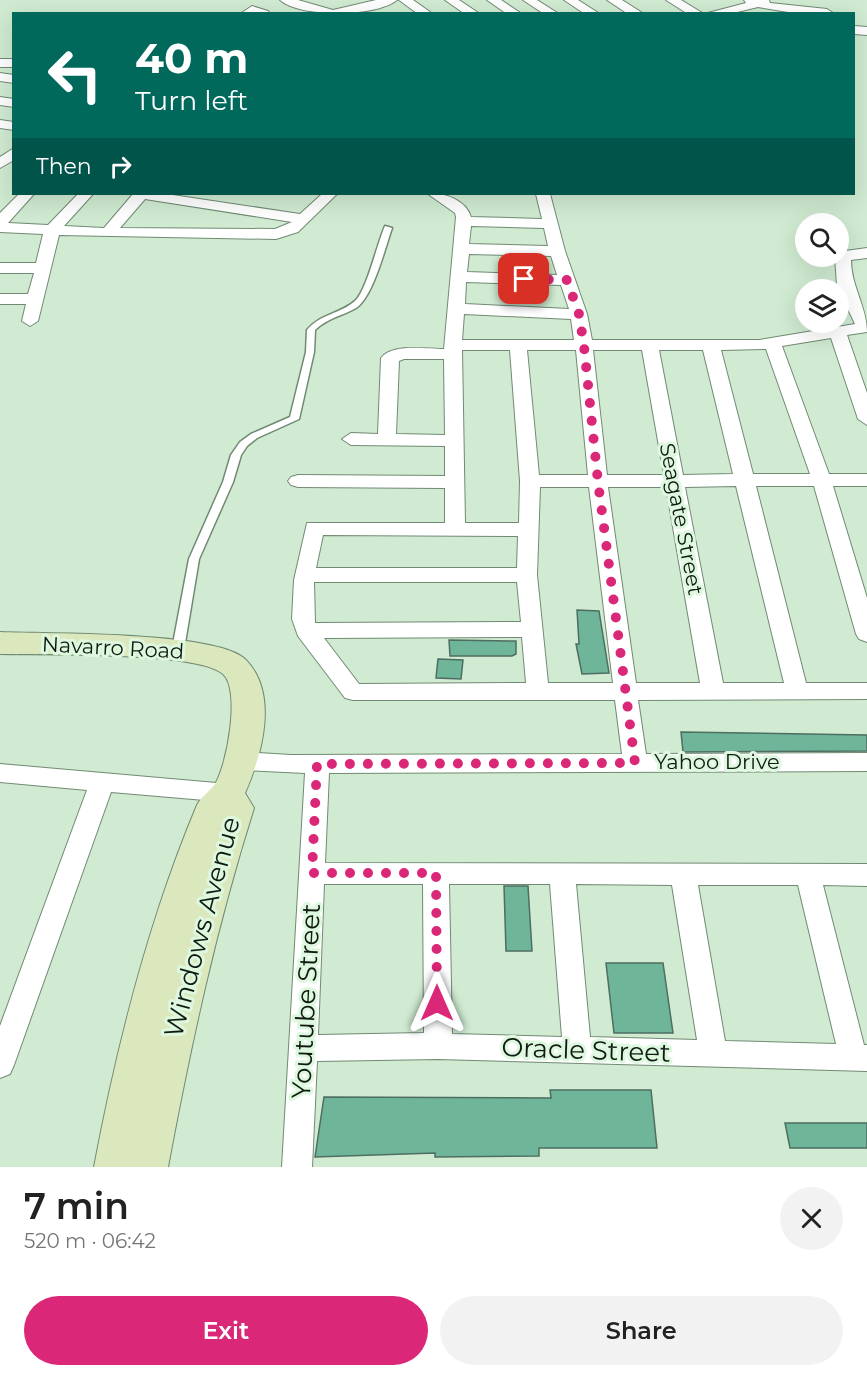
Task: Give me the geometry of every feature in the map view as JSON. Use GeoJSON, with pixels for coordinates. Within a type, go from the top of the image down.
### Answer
{"type":"FeatureCollection","features":[{"type":"Feature","properties":{"kind":"street"},"geometry":{"type":"LineString","coordinates":[[286,0],[325,12]]}},
{"type":"Feature","properties":{"kind":"street"},"geometry":{"type":"LineString","coordinates":[[299,4],[317,0]]}},
{"type":"Feature","properties":{"kind":"street"},"geometry":{"type":"LineString","coordinates":[[340,12],[391,0]]}},
{"type":"Feature","properties":{"kind":"street"},"geometry":{"type":"LineString","coordinates":[[405,0],[424,12]]}},
{"type":"Feature","properties":{"kind":"street"},"geometry":{"type":"LineString","coordinates":[[451,0],[471,12]]}},
{"type":"Feature","properties":{"kind":"street"},"geometry":{"type":"LineString","coordinates":[[493,0],[513,12]]}},
{"type":"Feature","properties":{"kind":"street"},"geometry":{"type":"LineString","coordinates":[[529,0],[550,12]]}},
{"type":"Feature","properties":{"kind":"street"},"geometry":{"type":"LineString","coordinates":[[570,0],[591,12]]}},
{"type":"Feature","properties":{"kind":"street"},"geometry":{"type":"LineString","coordinates":[[613,0],[634,12]]}},
{"type":"Feature","properties":{"kind":"street"},"geometry":{"type":"LineString","coordinates":[[672,0],[694,12]]}},
{"type":"Feature","properties":{"kind":"street"},"geometry":{"type":"LineString","coordinates":[[711,0],[730,9]]}},
{"type":"Feature","properties":{"kind":"street"},"geometry":{"type":"LineString","coordinates":[[718,12],[754,2],[771,0]]}},
{"type":"Feature","properties":{"kind":"street"},"geometry":{"type":"LineString","coordinates":[[811,0],[827,12]]}},
{"type":"Feature","properties":{"kind":"street"},"geometry":{"type":"LineString","coordinates":[[754,2],[821,12]]}},
{"type":"Feature","properties":{"kind":"street"},"geometry":{"type":"LineString","coordinates":[[0,164],[12,154]]}},
{"type":"Feature","properties":{"kind":"street"},"geometry":{"type":"LineString","coordinates":[[0,222],[26,195]]}},
{"type":"Feature","properties":{"kind":"street"},"geometry":{"type":"LineString","coordinates":[[30,321],[52,230],[85,195]]}},
{"type":"Feature","properties":{"kind":"street"},"geometry":{"type":"LineString","coordinates":[[108,233],[139,195]]}},
{"type":"Feature","properties":{"kind":"street"},"geometry":{"type":"LineString","coordinates":[[147,195],[303,219]]}},
{"type":"Feature","properties":{"kind":"street"},"geometry":{"type":"LineString","coordinates":[[0,227],[108,233],[276,234],[293,229],[324,195]]}},
{"type":"Feature","properties":{"kind":"street"},"geometry":{"type":"LineString","coordinates":[[437,195],[464,213],[453,349],[455,529]]}},
{"type":"Feature","properties":{"kind":"street"},"geometry":{"type":"LineString","coordinates":[[543,195],[556,251],[579,314],[598,482],[635,763]]}},
{"type":"Feature","properties":{"kind":"street"},"geometry":{"type":"LineString","coordinates":[[464,221],[550,224]]}},
{"type":"Feature","properties":{"kind":"street"},"geometry":{"type":"LineString","coordinates":[[461,249],[556,251]]}},
{"type":"Feature","properties":{"kind":"street"},"geometry":{"type":"LineString","coordinates":[[849,329],[866,327],[842,283],[843,256],[867,253]]}},
{"type":"Feature","properties":{"kind":"street"},"geometry":{"type":"LineString","coordinates":[[0,268],[43,268]]}},
{"type":"Feature","properties":{"kind":"street"},"geometry":{"type":"LineString","coordinates":[[459,278],[567,280]]}},
{"type":"Feature","properties":{"kind":"street"},"geometry":{"type":"LineString","coordinates":[[0,299],[36,299]]}},
{"type":"Feature","properties":{"kind":"street"},"geometry":{"type":"LineString","coordinates":[[456,309],[579,314]]}},
{"type":"Feature","properties":{"kind":"street"},"geometry":{"type":"LineString","coordinates":[[387,439],[390,358],[403,354],[518,346],[711,346],[772,343],[826,333]]}},
{"type":"Feature","properties":{"kind":"street"},"geometry":{"type":"LineString","coordinates":[[838,333],[867,418]]}},
{"type":"Feature","properties":{"kind":"street"},"geometry":{"type":"LineString","coordinates":[[772,343],[822,480],[867,634]]}},
{"type":"Feature","properties":{"kind":"street"},"geometry":{"type":"LineString","coordinates":[[518,346],[530,481],[527,575],[538,692]]}},
{"type":"Feature","properties":{"kind":"street","name":"Seagate Street"},"geometry":{"type":"LineString","coordinates":[[650,346],[713,691]]}},
{"type":"Feature","properties":{"kind":"street"},"geometry":{"type":"LineString","coordinates":[[711,346],[797,691]]}},
{"type":"Feature","properties":{"kind":"street"},"geometry":{"type":"LineString","coordinates":[[351,439],[454,441]]}},
{"type":"Feature","properties":{"kind":"street"},"geometry":{"type":"LineString","coordinates":[[530,481],[867,480]]}},
{"type":"Feature","properties":{"kind":"street"},"geometry":{"type":"LineString","coordinates":[[298,481],[454,482]]}},
{"type":"Feature","properties":{"kind":"street"},"geometry":{"type":"LineString","coordinates":[[528,530],[314,528],[306,574],[303,621],[306,631],[353,692],[867,691]]}},
{"type":"Feature","properties":{"kind":"street"},"geometry":{"type":"LineString","coordinates":[[306,574],[527,575]]}},
{"type":"Feature","properties":{"kind":"street"},"geometry":{"type":"LineString","coordinates":[[306,631],[532,629]]}},
{"type":"Feature","properties":{"kind":"street","name":"Navarro Road"},"geometry":{"type":"LineString","coordinates":[[0,643],[178,649],[234,666],[245,682],[248,733],[235,777]]}},
{"type":"Feature","properties":{"kind":"street","name":"Yahoo Drive"},"geometry":{"type":"LineString","coordinates":[[0,773],[102,783],[235,777],[317,764],[867,762]]}},
{"type":"Feature","properties":{"kind":"street","name":"Youtube Street"},"geometry":{"type":"LineString","coordinates":[[297,1167],[317,764]]}},
{"type":"Feature","properties":{"kind":"street","name":"Windows Avenue"},"geometry":{"type":"LineString","coordinates":[[116,1167],[130,1086],[189,868],[215,805],[235,777]]}},
{"type":"Feature","properties":{"kind":"street","name":"Windows Avenue"},"geometry":{"type":"LineString","coordinates":[[146,1167],[173,1030],[209,892],[236,808],[235,777]]}},
{"type":"Feature","properties":{"kind":"street"},"geometry":{"type":"LineString","coordinates":[[0,1065],[102,783]]}},
{"type":"Feature","properties":{"kind":"street"},"geometry":{"type":"LineString","coordinates":[[312,873],[867,875]]}},
{"type":"Feature","properties":{"kind":"street"},"geometry":{"type":"LineString","coordinates":[[436,873],[438,1046]]}},
{"type":"Feature","properties":{"kind":"street"},"geometry":{"type":"LineString","coordinates":[[562,874],[577,1050]]}},
{"type":"Feature","properties":{"kind":"street"},"geometry":{"type":"LineString","coordinates":[[683,874],[713,1053]]}},
{"type":"Feature","properties":{"kind":"street"},"geometry":{"type":"LineString","coordinates":[[808,875],[860,1057]]}},
{"type":"Feature","properties":{"kind":"street","name":"Oracle Street"},"geometry":{"type":"LineString","coordinates":[[304,1048],[438,1046],[860,1057]]}},
{"type":"Feature","properties":{"kind":"lane"},"geometry":{"type":"LineString","coordinates":[[178,649],[194,559],[228,482],[236,455],[243,444],[254,436],[294,419],[310,352],[311,330],[325,318],[359,303],[364,296],[388,228]]}},
{"type":"Feature","properties":{"kind":"building"},"geometry":{"type":"Polygon","coordinates":[[[577,610],[599,611],[609,673],[582,674],[576,644],[579,644],[577,610]]]}},
{"type":"Feature","properties":{"kind":"building"},"geometry":{"type":"Polygon","coordinates":[[[449,640],[516,641],[516,654],[512,656],[450,656],[449,640]]]}},
{"type":"Feature","properties":{"kind":"building"},"geometry":{"type":"Polygon","coordinates":[[[438,659],[463,660],[461,679],[436,678],[438,659]]]}},
{"type":"Feature","properties":{"kind":"building"},"geometry":{"type":"Polygon","coordinates":[[[681,732],[867,735],[867,751],[683,752],[681,732]]]}},
{"type":"Feature","properties":{"kind":"building"},"geometry":{"type":"Polygon","coordinates":[[[504,886],[528,886],[532,951],[506,951],[504,886]]]}},
{"type":"Feature","properties":{"kind":"building"},"geometry":{"type":"Polygon","coordinates":[[[606,963],[663,963],[673,1033],[614,1033],[606,963]]]}},
{"type":"Feature","properties":{"kind":"building"},"geometry":{"type":"Polygon","coordinates":[[[550,1090],[651,1090],[657,1148],[539,1148],[539,1156],[435,1157],[435,1153],[315,1157],[324,1097],[551,1098],[550,1090]]]}},
{"type":"Feature","properties":{"kind":"building"},"geometry":{"type":"Polygon","coordinates":[[[785,1123],[867,1123],[867,1148],[790,1148],[785,1123]]]}},
{"type":"Feature","properties":{"kind":"route"},"geometry":{"type":"LineString","coordinates":[[437,1003],[436,873],[312,873],[317,764],[635,763],[598,482],[579,314],[567,280],[524,279]]}}]}
